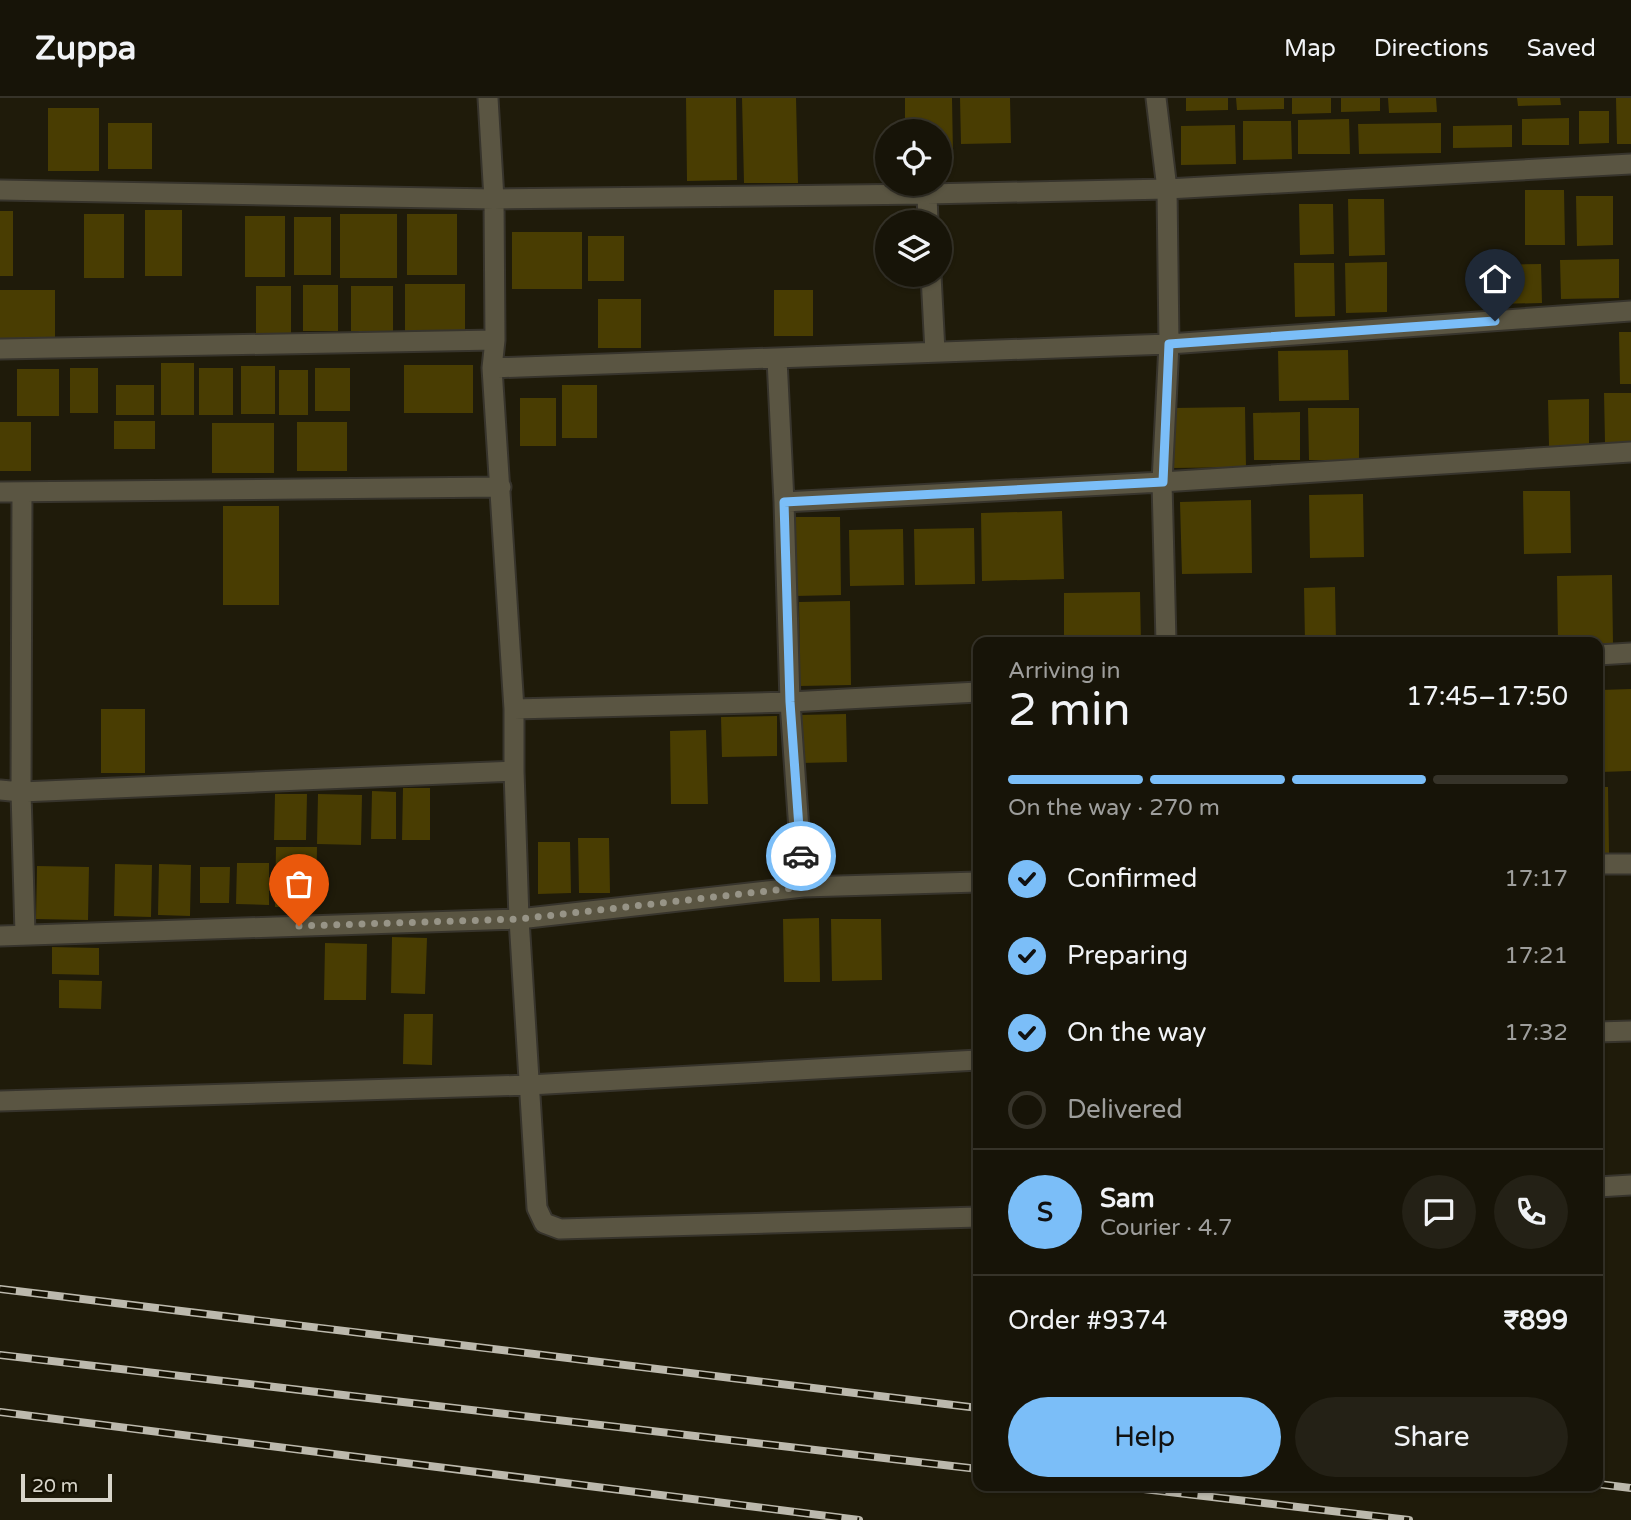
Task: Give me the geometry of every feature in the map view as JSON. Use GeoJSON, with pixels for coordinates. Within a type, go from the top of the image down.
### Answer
{"type":"FeatureCollection","features":[{"type":"Feature","properties":{"kind":"street"},"geometry":{"type":"LineString","coordinates":[[488,98],[494,199],[495,340],[492,369],[514,709],[519,919],[537,1208],[544,1223],[561,1229],[973,1217]]}},
{"type":"Feature","properties":{"kind":"street"},"geometry":{"type":"LineString","coordinates":[[1156,98],[1167,189],[1169,344],[1163,482],[1166,637]]}},
{"type":"Feature","properties":{"kind":"street"},"geometry":{"type":"LineString","coordinates":[[952,193],[1167,189],[1631,164]]}},
{"type":"Feature","properties":{"kind":"street"},"geometry":{"type":"LineString","coordinates":[[0,190],[494,199],[875,195]]}},
{"type":"Feature","properties":{"kind":"street"},"geometry":{"type":"LineString","coordinates":[[932,287],[935,352]]}},
{"type":"Feature","properties":{"kind":"street"},"geometry":{"type":"LineString","coordinates":[[492,369],[1169,344],[1631,311]]}},
{"type":"Feature","properties":{"kind":"street"},"geometry":{"type":"LineString","coordinates":[[0,349],[495,340]]}},
{"type":"Feature","properties":{"kind":"street"},"geometry":{"type":"LineString","coordinates":[[777,359],[790,702],[803,887]]}},
{"type":"Feature","properties":{"kind":"street"},"geometry":{"type":"LineString","coordinates":[[784,502],[1163,482],[1631,452]]}},
{"type":"Feature","properties":{"kind":"street"},"geometry":{"type":"LineString","coordinates":[[0,492],[501,487]]}},
{"type":"Feature","properties":{"kind":"street"},"geometry":{"type":"LineString","coordinates":[[22,492],[21,792],[25,934]]}},
{"type":"Feature","properties":{"kind":"street"},"geometry":{"type":"LineString","coordinates":[[1603,655],[1631,653]]}},
{"type":"Feature","properties":{"kind":"street"},"geometry":{"type":"LineString","coordinates":[[514,709],[790,702],[973,692]]}},
{"type":"Feature","properties":{"kind":"street"},"geometry":{"type":"LineString","coordinates":[[0,790],[21,792],[514,771]]}},
{"type":"Feature","properties":{"kind":"street"},"geometry":{"type":"LineString","coordinates":[[1603,864],[1631,863]]}},
{"type":"Feature","properties":{"kind":"street"},"geometry":{"type":"LineString","coordinates":[[0,936],[519,919],[803,887],[973,882]]}},
{"type":"Feature","properties":{"kind":"street"},"geometry":{"type":"LineString","coordinates":[[1603,1032],[1631,1031]]}},
{"type":"Feature","properties":{"kind":"street"},"geometry":{"type":"LineString","coordinates":[[0,1101],[529,1085],[973,1060]]}},
{"type":"Feature","properties":{"kind":"street"},"geometry":{"type":"LineString","coordinates":[[1603,1187],[1631,1185]]}},
{"type":"Feature","properties":{"kind":"building"},"geometry":{"type":"Polygon","coordinates":[[[686,98],[736,98],[737,180],[687,181],[686,98]]]}},
{"type":"Feature","properties":{"kind":"building"},"geometry":{"type":"Polygon","coordinates":[[[742,98],[796,98],[798,183],[744,183],[742,98]]]}},
{"type":"Feature","properties":{"kind":"building"},"geometry":{"type":"Polygon","coordinates":[[[905,98],[952,98],[953,155],[952,119],[905,119],[905,98]]]}},
{"type":"Feature","properties":{"kind":"building"},"geometry":{"type":"Polygon","coordinates":[[[960,98],[1010,98],[1011,143],[961,144],[960,98]]]}},
{"type":"Feature","properties":{"kind":"building"},"geometry":{"type":"Polygon","coordinates":[[[1186,98],[1228,98],[1228,110],[1186,111],[1186,98]]]}},
{"type":"Feature","properties":{"kind":"building"},"geometry":{"type":"Polygon","coordinates":[[[1236,98],[1284,98],[1284,109],[1237,110],[1236,98]]]}},
{"type":"Feature","properties":{"kind":"building"},"geometry":{"type":"Polygon","coordinates":[[[1292,98],[1331,98],[1331,113],[1292,114],[1292,98]]]}},
{"type":"Feature","properties":{"kind":"building"},"geometry":{"type":"Polygon","coordinates":[[[1341,98],[1380,98],[1380,111],[1341,112],[1341,98]]]}},
{"type":"Feature","properties":{"kind":"building"},"geometry":{"type":"Polygon","coordinates":[[[1388,98],[1436,98],[1437,112],[1389,113],[1388,98]]]}},
{"type":"Feature","properties":{"kind":"building"},"geometry":{"type":"Polygon","coordinates":[[[1517,98],[1560,98],[1561,105],[1518,106],[1517,98]]]}},
{"type":"Feature","properties":{"kind":"building"},"geometry":{"type":"Polygon","coordinates":[[[1616,98],[1631,98],[1631,144],[1617,144],[1616,98]]]}},
{"type":"Feature","properties":{"kind":"building"},"geometry":{"type":"Polygon","coordinates":[[[48,108],[99,108],[99,171],[48,171],[48,108]]]}},
{"type":"Feature","properties":{"kind":"building"},"geometry":{"type":"Polygon","coordinates":[[[1579,111],[1609,111],[1609,143],[1579,144],[1579,111]]]}},
{"type":"Feature","properties":{"kind":"building"},"geometry":{"type":"Polygon","coordinates":[[[1569,118],[1569,145],[1522,145],[1522,119],[1569,118]]]}},
{"type":"Feature","properties":{"kind":"building"},"geometry":{"type":"Polygon","coordinates":[[[1349,119],[1350,154],[1298,154],[1298,120],[1349,119]]]}},
{"type":"Feature","properties":{"kind":"building"},"geometry":{"type":"Polygon","coordinates":[[[1243,121],[1291,121],[1292,159],[1243,160],[1243,121]]]}},
{"type":"Feature","properties":{"kind":"building"},"geometry":{"type":"Polygon","coordinates":[[[108,123],[152,123],[152,169],[108,169],[108,123]]]}},
{"type":"Feature","properties":{"kind":"building"},"geometry":{"type":"Polygon","coordinates":[[[1441,123],[1441,153],[1359,154],[1358,124],[1441,123]]]}},
{"type":"Feature","properties":{"kind":"building"},"geometry":{"type":"Polygon","coordinates":[[[1235,125],[1236,164],[1181,165],[1181,126],[1235,125]]]}},
{"type":"Feature","properties":{"kind":"building"},"geometry":{"type":"Polygon","coordinates":[[[1512,125],[1512,147],[1453,148],[1453,126],[1512,125]]]}},
{"type":"Feature","properties":{"kind":"building"},"geometry":{"type":"Polygon","coordinates":[[[1525,190],[1564,190],[1565,245],[1525,245],[1525,190]]]}},
{"type":"Feature","properties":{"kind":"building"},"geometry":{"type":"Polygon","coordinates":[[[1576,196],[1613,196],[1613,245],[1577,246],[1576,196]]]}},
{"type":"Feature","properties":{"kind":"building"},"geometry":{"type":"Polygon","coordinates":[[[1348,199],[1384,199],[1385,255],[1349,256],[1348,199]]]}},
{"type":"Feature","properties":{"kind":"building"},"geometry":{"type":"Polygon","coordinates":[[[1299,204],[1333,204],[1334,254],[1300,255],[1299,204]]]}},
{"type":"Feature","properties":{"kind":"building"},"geometry":{"type":"Polygon","coordinates":[[[145,210],[182,210],[182,276],[145,276],[145,210]]]}},
{"type":"Feature","properties":{"kind":"building"},"geometry":{"type":"Polygon","coordinates":[[[0,211],[13,211],[13,276],[0,276],[0,211]]]}},
{"type":"Feature","properties":{"kind":"building"},"geometry":{"type":"Polygon","coordinates":[[[84,214],[124,214],[124,278],[84,278],[84,214]]]}},
{"type":"Feature","properties":{"kind":"building"},"geometry":{"type":"Polygon","coordinates":[[[340,214],[397,214],[397,278],[340,278],[340,214]]]}},
{"type":"Feature","properties":{"kind":"building"},"geometry":{"type":"Polygon","coordinates":[[[407,214],[457,214],[457,275],[407,275],[407,214]]]}},
{"type":"Feature","properties":{"kind":"building"},"geometry":{"type":"Polygon","coordinates":[[[245,216],[285,216],[285,277],[245,277],[245,216]]]}},
{"type":"Feature","properties":{"kind":"building"},"geometry":{"type":"Polygon","coordinates":[[[294,217],[331,217],[331,275],[294,275],[294,217]]]}},
{"type":"Feature","properties":{"kind":"building"},"geometry":{"type":"Polygon","coordinates":[[[512,232],[582,232],[582,289],[512,289],[512,232]]]}},
{"type":"Feature","properties":{"kind":"building"},"geometry":{"type":"Polygon","coordinates":[[[588,236],[624,236],[624,281],[588,281],[588,236]]]}},
{"type":"Feature","properties":{"kind":"building"},"geometry":{"type":"Polygon","coordinates":[[[1619,259],[1619,298],[1561,299],[1560,260],[1619,259]]]}},
{"type":"Feature","properties":{"kind":"building"},"geometry":{"type":"Polygon","coordinates":[[[1387,262],[1387,312],[1346,313],[1345,263],[1387,262]]]}},
{"type":"Feature","properties":{"kind":"building"},"geometry":{"type":"Polygon","coordinates":[[[1294,263],[1334,263],[1335,316],[1295,317],[1294,263]]]}},
{"type":"Feature","properties":{"kind":"building"},"geometry":{"type":"Polygon","coordinates":[[[1541,264],[1542,303],[1495,304],[1494,265],[1541,264]]]}},
{"type":"Feature","properties":{"kind":"building"},"geometry":{"type":"Polygon","coordinates":[[[405,284],[465,284],[465,331],[405,331],[405,284]]]}},
{"type":"Feature","properties":{"kind":"building"},"geometry":{"type":"Polygon","coordinates":[[[303,285],[338,285],[338,331],[303,331],[303,285]]]}},
{"type":"Feature","properties":{"kind":"building"},"geometry":{"type":"Polygon","coordinates":[[[256,286],[291,286],[291,333],[256,333],[256,286]]]}},
{"type":"Feature","properties":{"kind":"building"},"geometry":{"type":"Polygon","coordinates":[[[351,286],[393,286],[393,331],[351,331],[351,286]]]}},
{"type":"Feature","properties":{"kind":"building"},"geometry":{"type":"Polygon","coordinates":[[[0,290],[55,290],[55,338],[0,338],[0,290]]]}},
{"type":"Feature","properties":{"kind":"building"},"geometry":{"type":"Polygon","coordinates":[[[774,290],[813,290],[813,336],[774,336],[774,290]]]}},
{"type":"Feature","properties":{"kind":"building"},"geometry":{"type":"Polygon","coordinates":[[[598,299],[641,299],[641,348],[598,348],[598,299]]]}},
{"type":"Feature","properties":{"kind":"building"},"geometry":{"type":"Polygon","coordinates":[[[1619,332],[1631,332],[1631,384],[1620,384],[1619,332]]]}},
{"type":"Feature","properties":{"kind":"building"},"geometry":{"type":"Polygon","coordinates":[[[1348,350],[1349,400],[1279,401],[1278,351],[1348,350]]]}},
{"type":"Feature","properties":{"kind":"building"},"geometry":{"type":"Polygon","coordinates":[[[161,363],[194,363],[194,415],[161,415],[161,363]]]}},
{"type":"Feature","properties":{"kind":"building"},"geometry":{"type":"Polygon","coordinates":[[[404,365],[473,365],[473,413],[404,413],[404,365]]]}},
{"type":"Feature","properties":{"kind":"building"},"geometry":{"type":"Polygon","coordinates":[[[241,366],[275,366],[275,414],[241,414],[241,366]]]}},
{"type":"Feature","properties":{"kind":"building"},"geometry":{"type":"Polygon","coordinates":[[[70,368],[98,368],[98,413],[70,413],[70,368]]]}},
{"type":"Feature","properties":{"kind":"building"},"geometry":{"type":"Polygon","coordinates":[[[199,368],[233,368],[233,415],[199,415],[199,368]]]}},
{"type":"Feature","properties":{"kind":"building"},"geometry":{"type":"Polygon","coordinates":[[[315,368],[350,368],[350,411],[315,411],[315,368]]]}},
{"type":"Feature","properties":{"kind":"building"},"geometry":{"type":"Polygon","coordinates":[[[17,369],[59,369],[59,416],[17,416],[17,369]]]}},
{"type":"Feature","properties":{"kind":"building"},"geometry":{"type":"Polygon","coordinates":[[[279,370],[308,370],[308,415],[279,415],[279,370]]]}},
{"type":"Feature","properties":{"kind":"building"},"geometry":{"type":"Polygon","coordinates":[[[116,385],[154,385],[154,415],[116,415],[116,385]]]}},
{"type":"Feature","properties":{"kind":"building"},"geometry":{"type":"Polygon","coordinates":[[[562,385],[597,385],[597,438],[562,438],[562,385]]]}},
{"type":"Feature","properties":{"kind":"building"},"geometry":{"type":"Polygon","coordinates":[[[1604,393],[1631,393],[1631,442],[1605,443],[1604,393]]]}},
{"type":"Feature","properties":{"kind":"building"},"geometry":{"type":"Polygon","coordinates":[[[520,398],[556,398],[556,446],[520,446],[520,398]]]}},
{"type":"Feature","properties":{"kind":"building"},"geometry":{"type":"Polygon","coordinates":[[[1589,399],[1589,446],[1549,446],[1548,400],[1589,399]]]}},
{"type":"Feature","properties":{"kind":"building"},"geometry":{"type":"Polygon","coordinates":[[[1245,407],[1246,467],[1174,468],[1173,408],[1245,407]]]}},
{"type":"Feature","properties":{"kind":"building"},"geometry":{"type":"Polygon","coordinates":[[[1308,408],[1359,408],[1359,460],[1309,460],[1308,408]]]}},
{"type":"Feature","properties":{"kind":"building"},"geometry":{"type":"Polygon","coordinates":[[[1300,412],[1300,460],[1254,460],[1253,413],[1300,412]]]}},
{"type":"Feature","properties":{"kind":"building"},"geometry":{"type":"Polygon","coordinates":[[[114,421],[155,421],[155,449],[114,449],[114,421]]]}},
{"type":"Feature","properties":{"kind":"building"},"geometry":{"type":"Polygon","coordinates":[[[0,422],[31,422],[31,471],[0,471],[0,422]]]}},
{"type":"Feature","properties":{"kind":"building"},"geometry":{"type":"Polygon","coordinates":[[[297,422],[347,422],[347,471],[297,471],[297,422]]]}},
{"type":"Feature","properties":{"kind":"building"},"geometry":{"type":"Polygon","coordinates":[[[212,423],[274,423],[274,473],[212,473],[212,423]]]}},
{"type":"Feature","properties":{"kind":"building"},"geometry":{"type":"Polygon","coordinates":[[[1523,491],[1570,491],[1571,553],[1524,554],[1523,491]]]}},
{"type":"Feature","properties":{"kind":"building"},"geometry":{"type":"Polygon","coordinates":[[[1363,494],[1364,557],[1310,558],[1309,495],[1363,494]]]}},
{"type":"Feature","properties":{"kind":"building"},"geometry":{"type":"Polygon","coordinates":[[[1251,500],[1252,573],[1182,574],[1180,502],[1251,500]]]}},
{"type":"Feature","properties":{"kind":"building"},"geometry":{"type":"Polygon","coordinates":[[[223,506],[279,506],[279,605],[223,605],[223,506]]]}},
{"type":"Feature","properties":{"kind":"building"},"geometry":{"type":"Polygon","coordinates":[[[1062,511],[1064,579],[982,581],[981,513],[1062,511]]]}},
{"type":"Feature","properties":{"kind":"building"},"geometry":{"type":"Polygon","coordinates":[[[794,517],[840,517],[841,595],[795,596],[794,517]]]}},
{"type":"Feature","properties":{"kind":"building"},"geometry":{"type":"Polygon","coordinates":[[[974,528],[975,584],[915,585],[914,529],[974,528]]]}},
{"type":"Feature","properties":{"kind":"building"},"geometry":{"type":"Polygon","coordinates":[[[903,529],[904,585],[850,586],[849,530],[903,529]]]}},
{"type":"Feature","properties":{"kind":"building"},"geometry":{"type":"Polygon","coordinates":[[[1612,575],[1613,644],[1603,644],[1603,637],[1558,637],[1557,576],[1612,575]]]}},
{"type":"Feature","properties":{"kind":"building"},"geometry":{"type":"Polygon","coordinates":[[[1335,587],[1336,637],[1305,637],[1304,588],[1335,587]]]}},
{"type":"Feature","properties":{"kind":"building"},"geometry":{"type":"Polygon","coordinates":[[[1140,592],[1141,637],[1064,637],[1064,593],[1140,592]]]}},
{"type":"Feature","properties":{"kind":"building"},"geometry":{"type":"Polygon","coordinates":[[[850,601],[851,685],[800,686],[799,602],[850,601]]]}},
{"type":"Feature","properties":{"kind":"building"},"geometry":{"type":"Polygon","coordinates":[[[1631,689],[1631,771],[1603,772],[1603,690],[1631,689]]]}},
{"type":"Feature","properties":{"kind":"building"},"geometry":{"type":"Polygon","coordinates":[[[101,709],[145,709],[145,773],[101,773],[101,709]]]}},
{"type":"Feature","properties":{"kind":"building"},"geometry":{"type":"Polygon","coordinates":[[[846,714],[847,762],[800,763],[799,715],[846,714]]]}},
{"type":"Feature","properties":{"kind":"building"},"geometry":{"type":"Polygon","coordinates":[[[777,716],[777,756],[722,757],[721,717],[777,716]]]}},
{"type":"Feature","properties":{"kind":"building"},"geometry":{"type":"Polygon","coordinates":[[[706,730],[708,804],[671,804],[670,731],[706,730]]]}},
{"type":"Feature","properties":{"kind":"building"},"geometry":{"type":"Polygon","coordinates":[[[1603,787],[1608,787],[1609,853],[1603,853],[1603,787]]]}},
{"type":"Feature","properties":{"kind":"building"},"geometry":{"type":"Polygon","coordinates":[[[403,788],[430,788],[430,840],[402,840],[403,788]]]}},
{"type":"Feature","properties":{"kind":"building"},"geometry":{"type":"Polygon","coordinates":[[[372,791],[396,792],[396,839],[371,839],[372,791]]]}},
{"type":"Feature","properties":{"kind":"building"},"geometry":{"type":"Polygon","coordinates":[[[275,794],[307,794],[306,840],[274,840],[275,794]]]}},
{"type":"Feature","properties":{"kind":"building"},"geometry":{"type":"Polygon","coordinates":[[[318,794],[362,795],[361,845],[317,844],[318,794]]]}},
{"type":"Feature","properties":{"kind":"building"},"geometry":{"type":"Polygon","coordinates":[[[578,838],[609,838],[610,893],[579,893],[578,838]]]}},
{"type":"Feature","properties":{"kind":"building"},"geometry":{"type":"Polygon","coordinates":[[[538,842],[570,842],[571,893],[538,894],[538,842]]]}},
{"type":"Feature","properties":{"kind":"building"},"geometry":{"type":"Polygon","coordinates":[[[276,847],[317,847],[316,907],[275,907],[276,847]]]}},
{"type":"Feature","properties":{"kind":"building"},"geometry":{"type":"Polygon","coordinates":[[[237,863],[269,863],[269,905],[236,904],[237,863]]]}},
{"type":"Feature","properties":{"kind":"building"},"geometry":{"type":"Polygon","coordinates":[[[115,864],[152,865],[151,917],[114,916],[115,864]]]}},
{"type":"Feature","properties":{"kind":"building"},"geometry":{"type":"Polygon","coordinates":[[[159,864],[191,865],[190,916],[158,915],[159,864]]]}},
{"type":"Feature","properties":{"kind":"building"},"geometry":{"type":"Polygon","coordinates":[[[37,866],[89,867],[88,920],[36,919],[37,866]]]}},
{"type":"Feature","properties":{"kind":"building"},"geometry":{"type":"Polygon","coordinates":[[[200,867],[230,867],[229,903],[200,903],[200,867]]]}},
{"type":"Feature","properties":{"kind":"building"},"geometry":{"type":"Polygon","coordinates":[[[819,918],[820,982],[784,982],[783,919],[819,918]]]}},
{"type":"Feature","properties":{"kind":"building"},"geometry":{"type":"Polygon","coordinates":[[[831,919],[881,919],[882,980],[832,981],[831,919]]]}},
{"type":"Feature","properties":{"kind":"building"},"geometry":{"type":"Polygon","coordinates":[[[392,937],[427,938],[425,994],[391,993],[392,937]]]}},
{"type":"Feature","properties":{"kind":"building"},"geometry":{"type":"Polygon","coordinates":[[[325,943],[367,944],[366,1000],[324,1000],[325,943]]]}},
{"type":"Feature","properties":{"kind":"building"},"geometry":{"type":"Polygon","coordinates":[[[52,947],[99,948],[99,975],[52,974],[52,947]]]}},
{"type":"Feature","properties":{"kind":"building"},"geometry":{"type":"Polygon","coordinates":[[[59,980],[102,981],[101,1009],[59,1008],[59,980]]]}},
{"type":"Feature","properties":{"kind":"building"},"geometry":{"type":"Polygon","coordinates":[[[404,1014],[433,1014],[432,1065],[403,1064],[404,1014]]]}},
{"type":"Feature","properties":{"kind":"railway"},"geometry":{"type":"LineString","coordinates":[[0,1289],[973,1407]]}},
{"type":"Feature","properties":{"kind":"railway"},"geometry":{"type":"LineString","coordinates":[[0,1355],[973,1468]]}},
{"type":"Feature","properties":{"kind":"railway"},"geometry":{"type":"LineString","coordinates":[[0,1412],[859,1520]]}},
{"type":"Feature","properties":{"kind":"railway"},"geometry":{"type":"LineString","coordinates":[[1603,1485],[1631,1488]]}},
{"type":"Feature","properties":{"kind":"railway"},"geometry":{"type":"LineString","coordinates":[[1161,1491],[1409,1520]]}},
{"type":"Feature","properties":{"kind":"way so far"},"geometry":{"type":"LineString","coordinates":[[299,926],[519,919],[803,887],[801,856]]}},
{"type":"Feature","properties":{"kind":"route"},"geometry":{"type":"LineString","coordinates":[[801,856],[790,702],[784,502],[1163,482],[1169,344],[1495,321]]}}]}
